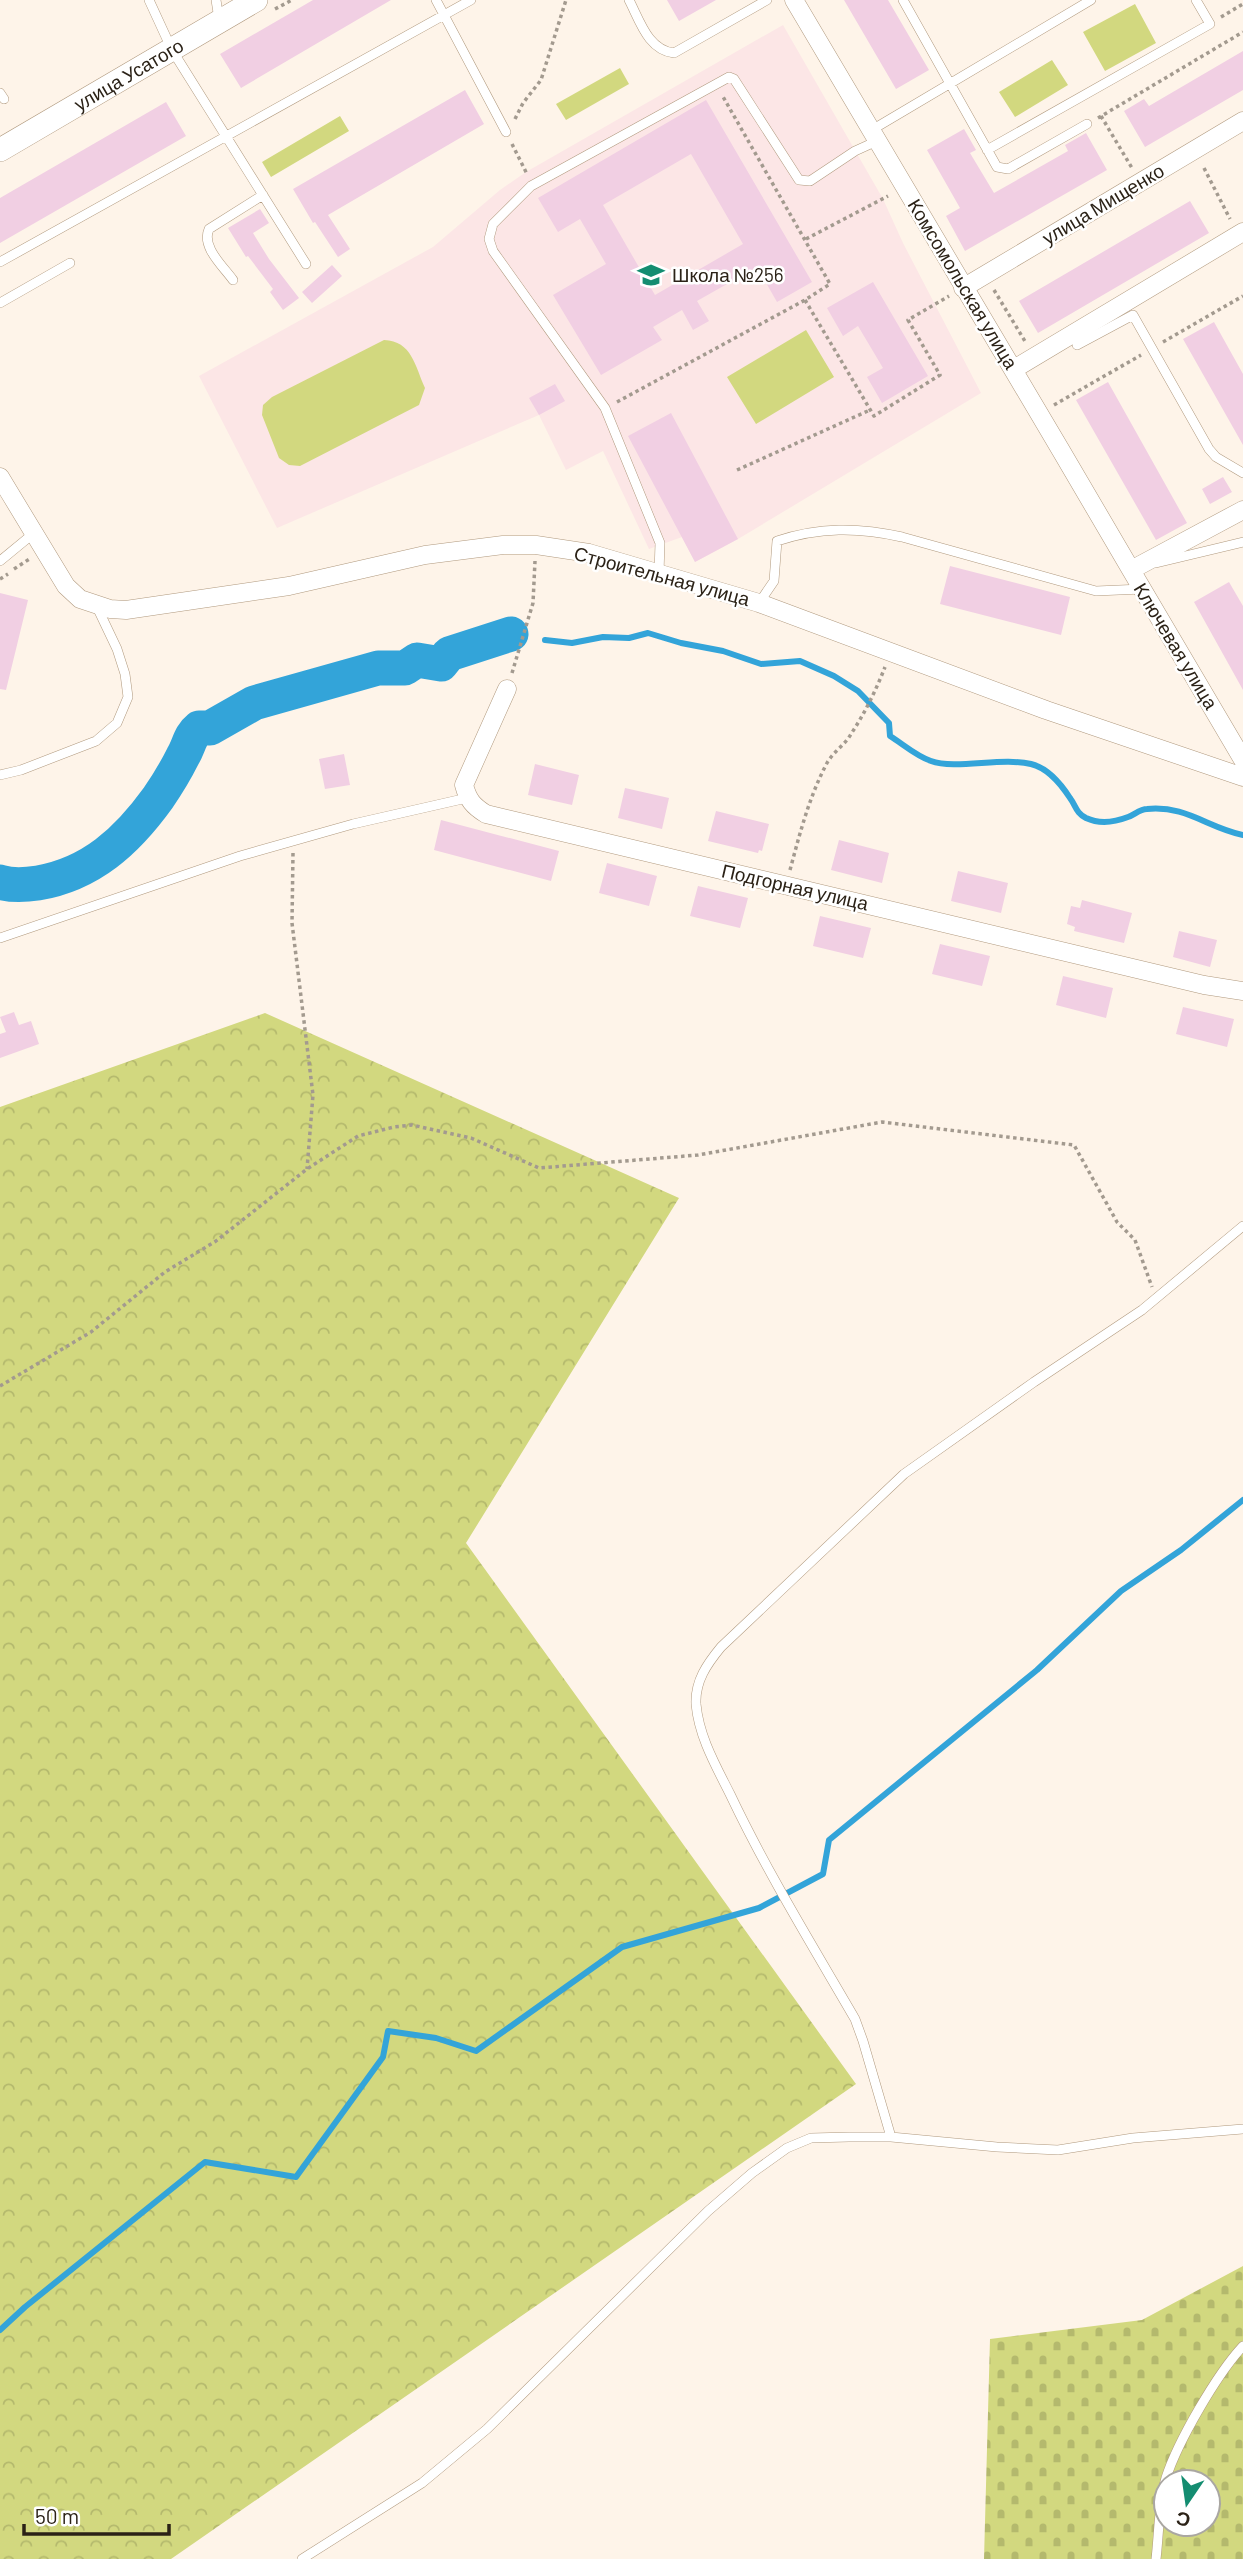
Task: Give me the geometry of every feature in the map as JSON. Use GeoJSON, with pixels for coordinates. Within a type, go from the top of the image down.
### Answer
{"type":"FeatureCollection","features":[{"type":"Feature","properties":{"kind":"street","name":"улица Усатого"},"geometry":{"type":"LineString","coordinates":[[0,150],[172,50],[218,11],[256,0]]}},
{"type":"Feature","properties":{"kind":"street","name":"Комсомольская улица"},"geometry":{"type":"LineString","coordinates":[[794,0],[1130,569]]}},
{"type":"Feature","properties":{"kind":"street","name":"улица Мищенко"},"geometry":{"type":"LineString","coordinates":[[963,288],[1243,121]]}},
{"type":"Feature","properties":{"kind":"street"},"geometry":{"type":"LineString","coordinates":[[1014,369],[1241,236]]}},
{"type":"Feature","properties":{"kind":"street","name":"Строительная улица"},"geometry":{"type":"LineString","coordinates":[[0,477],[66,586],[80,599],[97,606],[126,610],[168,606],[289,586],[425,555],[503,545],[536,545],[589,554],[759,603],[1046,710],[1243,777]]}},
{"type":"Feature","properties":{"kind":"street","name":"Ключевая улица"},"geometry":{"type":"LineString","coordinates":[[1243,510],[1130,569],[1243,760]]}},
{"type":"Feature","properties":{"kind":"street"},"geometry":{"type":"LineString","coordinates":[[467,798],[464,785],[506,689]]}},
{"type":"Feature","properties":{"kind":"street","name":"Подгорная улица"},"geometry":{"type":"LineString","coordinates":[[467,798],[474,807],[486,814],[1204,985],[1243,991]]}},
{"type":"Feature","properties":{"kind":"lane"},"geometry":{"type":"LineString","coordinates":[[149,0],[172,50],[306,264]]}},
{"type":"Feature","properties":{"kind":"lane"},"geometry":{"type":"LineString","coordinates":[[436,0],[506,132]]}},
{"type":"Feature","properties":{"kind":"lane"},"geometry":{"type":"LineString","coordinates":[[0,262],[471,0]]}},
{"type":"Feature","properties":{"kind":"lane"},"geometry":{"type":"LineString","coordinates":[[629,0],[652,43],[662,52],[674,53],[767,0]]}},
{"type":"Feature","properties":{"kind":"lane"},"geometry":{"type":"LineString","coordinates":[[903,0],[997,167],[1008,169],[1087,124]]}},
{"type":"Feature","properties":{"kind":"lane"},"geometry":{"type":"LineString","coordinates":[[659,573],[660,543],[605,408],[491,247],[489,239],[493,224],[531,186],[729,77],[734,79],[799,180],[810,181],[949,83],[1091,0]]}},
{"type":"Feature","properties":{"kind":"lane"},"geometry":{"type":"LineString","coordinates":[[987,150],[1210,24],[1196,0]]}},
{"type":"Feature","properties":{"kind":"lane"},"geometry":{"type":"LineString","coordinates":[[233,279],[207,245],[205,236],[209,229],[263,195]]}},
{"type":"Feature","properties":{"kind":"lane"},"geometry":{"type":"LineString","coordinates":[[0,303],[70,263]]}},
{"type":"Feature","properties":{"kind":"lane"},"geometry":{"type":"LineString","coordinates":[[1077,345],[1133,315],[1209,449],[1216,457],[1243,473]]}},
{"type":"Feature","properties":{"kind":"lane"},"geometry":{"type":"LineString","coordinates":[[759,603],[774,581],[777,541],[802,533],[832,529],[876,531],[1096,591],[1142,589]]}},
{"type":"Feature","properties":{"kind":"lane"},"geometry":{"type":"LineString","coordinates":[[0,561],[34,533]]}},
{"type":"Feature","properties":{"kind":"lane"},"geometry":{"type":"LineString","coordinates":[[1130,569],[1243,542]]}},
{"type":"Feature","properties":{"kind":"lane"},"geometry":{"type":"LineString","coordinates":[[0,775],[21,770],[96,741],[117,723],[128,697],[125,674],[117,649],[97,606]]}},
{"type":"Feature","properties":{"kind":"lane"},"geometry":{"type":"LineString","coordinates":[[0,938],[203,868],[293,841],[353,824],[467,798]]}},
{"type":"Feature","properties":{"kind":"lane"},"geometry":{"type":"LineString","coordinates":[[891,2137],[855,2019],[753,1843],[702,1733],[696,1704],[701,1675],[721,1647],[904,1475],[1156,1298],[1243,1226]]}},
{"type":"Feature","properties":{"kind":"lane"},"geometry":{"type":"LineString","coordinates":[[302,2559],[422,2483],[487,2429],[708,2211],[752,2173],[787,2148],[811,2138],[891,2137],[1058,2150],[1133,2138],[1243,2129]]}},
{"type":"Feature","properties":{"kind":"lane"},"geometry":{"type":"LineString","coordinates":[[1156,2559],[1166,2479],[1175,2456],[1230,2359],[1243,2346]]}},
{"type":"Feature","properties":{"kind":"path"},"geometry":{"type":"LineString","coordinates":[[531,186],[506,132],[541,80],[566,0]]}},
{"type":"Feature","properties":{"kind":"path"},"geometry":{"type":"LineString","coordinates":[[1210,24],[1243,4]]}},
{"type":"Feature","properties":{"kind":"path"},"geometry":{"type":"LineString","coordinates":[[1087,124],[1243,32]]}},
{"type":"Feature","properties":{"kind":"path"},"geometry":{"type":"LineString","coordinates":[[605,408],[830,284],[716,84]]}},
{"type":"Feature","properties":{"kind":"path"},"geometry":{"type":"LineString","coordinates":[[1101,116],[1133,171]]}},
{"type":"Feature","properties":{"kind":"path"},"geometry":{"type":"LineString","coordinates":[[1213,162],[1203,168],[1241,236]]}},
{"type":"Feature","properties":{"kind":"path"},"geometry":{"type":"LineString","coordinates":[[806,239],[883,199],[902,186]]}},
{"type":"Feature","properties":{"kind":"path"},"geometry":{"type":"LineString","coordinates":[[805,300],[874,416],[940,375],[908,320],[963,288]]}},
{"type":"Feature","properties":{"kind":"path"},"geometry":{"type":"LineString","coordinates":[[994,288],[1035,357]]}},
{"type":"Feature","properties":{"kind":"path"},"geometry":{"type":"LineString","coordinates":[[737,470],[870,411]]}},
{"type":"Feature","properties":{"kind":"path"},"geometry":{"type":"LineString","coordinates":[[516,657],[533,603],[536,545]]}},
{"type":"Feature","properties":{"kind":"path"},"geometry":{"type":"LineString","coordinates":[[786,885],[809,801],[829,759],[850,736],[877,687]]}},
{"type":"Feature","properties":{"kind":"path"},"geometry":{"type":"LineString","coordinates":[[293,841],[292,923],[313,1095],[307,1169]]}},
{"type":"Feature","properties":{"kind":"path"},"geometry":{"type":"LineString","coordinates":[[0,1386],[91,1332],[165,1272],[216,1241],[307,1169],[358,1136],[412,1125],[471,1138],[539,1168],[698,1155],[882,1122],[1074,1145],[1117,1222],[1135,1240],[1156,1298]]}},
{"type":"Feature","properties":{"kind":"shaded area","name":"Школа №256"},"geometry":{"type":"Polygon","coordinates":[[[783,25],[883,199],[981,393],[695,562],[682,537],[649,549],[603,451],[566,470],[539,415],[277,528],[199,376],[433,247],[500,190],[526,172],[783,25]]]}},
{"type":"Feature","properties":{"kind":"green space"},"geometry":{"type":"Polygon","coordinates":[[[1135,4],[1156,43],[1105,71],[1083,32],[1135,4]]]}},
{"type":"Feature","properties":{"kind":"green space"},"geometry":{"type":"Polygon","coordinates":[[[1052,60],[1068,85],[1015,117],[999,92],[1052,60]]]}},
{"type":"Feature","properties":{"kind":"green space"},"geometry":{"type":"Polygon","coordinates":[[[620,68],[629,84],[566,120],[556,104],[620,68]]]}},
{"type":"Feature","properties":{"kind":"green space"},"geometry":{"type":"Polygon","coordinates":[[[340,116],[349,131],[271,177],[262,162],[340,116]]]}},
{"type":"Feature","properties":{"kind":"green space"},"geometry":{"type":"Polygon","coordinates":[[[806,330],[834,377],[756,424],[727,377],[806,330]]]}},
{"type":"Feature","properties":{"kind":"green space"},"geometry":{"type":"Polygon","coordinates":[[[384,340],[401,345],[415,363],[425,388],[419,405],[300,466],[289,465],[279,458],[262,415],[263,405],[272,397],[384,340]]]}},
{"type":"Feature","properties":{"kind":"green space"},"geometry":{"type":"Polygon","coordinates":[[[265,1013],[679,1198],[466,1543],[856,2084],[171,2559],[0,2559],[0,1107],[265,1013]]]}},
{"type":"Feature","properties":{"kind":"green space"},"geometry":{"type":"Polygon","coordinates":[[[1243,2266],[1243,2559],[984,2559],[990,2339],[1142,2320],[1243,2266]]]}},
{"type":"Feature","properties":{"kind":"building"},"geometry":{"type":"Polygon","coordinates":[[[313,0],[391,0],[241,88],[220,54],[313,0]]]}},
{"type":"Feature","properties":{"kind":"building"},"geometry":{"type":"Polygon","coordinates":[[[667,0],[716,0],[679,21],[667,0]]]}},
{"type":"Feature","properties":{"kind":"building"},"geometry":{"type":"Polygon","coordinates":[[[844,0],[888,0],[929,70],[896,89],[844,0]]]}},
{"type":"Feature","properties":{"kind":"building"},"geometry":{"type":"Polygon","coordinates":[[[1243,51],[1243,90],[1145,147],[1124,111],[1144,99],[1149,106],[1243,51]]]}},
{"type":"Feature","properties":{"kind":"building"},"geometry":{"type":"Polygon","coordinates":[[[465,90],[484,124],[328,215],[350,249],[338,257],[293,189],[465,90]]]}},
{"type":"Feature","properties":{"kind":"building"},"geometry":{"type":"Polygon","coordinates":[[[706,100],[812,282],[777,302],[757,267],[697,301],[709,321],[693,330],[682,310],[653,327],[662,340],[601,375],[553,295],[606,264],[580,219],[558,232],[538,198],[706,100]],[[691,154],[603,205],[655,295],[743,244],[691,154]]]}},
{"type":"Feature","properties":{"kind":"building"},"geometry":{"type":"Polygon","coordinates":[[[166,102],[186,136],[0,243],[0,198],[166,102]]]}},
{"type":"Feature","properties":{"kind":"building"},"geometry":{"type":"Polygon","coordinates":[[[964,129],[976,150],[970,153],[994,193],[1068,151],[1065,145],[1086,133],[1107,170],[965,251],[946,216],[960,208],[927,150],[964,129]]]}},
{"type":"Feature","properties":{"kind":"building"},"geometry":{"type":"Polygon","coordinates":[[[1190,201],[1209,233],[1038,333],[1019,301],[1190,201]]]}},
{"type":"Feature","properties":{"kind":"building"},"geometry":{"type":"Polygon","coordinates":[[[260,209],[269,223],[253,233],[299,298],[283,310],[270,292],[273,289],[248,256],[246,257],[228,228],[260,209]]]}},
{"type":"Feature","properties":{"kind":"building"},"geometry":{"type":"Polygon","coordinates":[[[332,265],[342,276],[312,303],[302,292],[332,265]]]}},
{"type":"Feature","properties":{"kind":"building"},"geometry":{"type":"Polygon","coordinates":[[[873,282],[928,376],[882,403],[867,377],[883,368],[858,326],[843,336],[827,308],[873,282]]]}},
{"type":"Feature","properties":{"kind":"building"},"geometry":{"type":"Polygon","coordinates":[[[1214,322],[1243,374],[1243,445],[1183,339],[1214,322]]]}},
{"type":"Feature","properties":{"kind":"building"},"geometry":{"type":"Polygon","coordinates":[[[1108,382],[1187,523],[1156,540],[1076,400],[1108,382]]]}},
{"type":"Feature","properties":{"kind":"building"},"geometry":{"type":"Polygon","coordinates":[[[555,384],[565,401],[539,415],[529,398],[555,384]]]}},
{"type":"Feature","properties":{"kind":"building"},"geometry":{"type":"Polygon","coordinates":[[[671,413],[738,539],[695,562],[628,436],[671,413]]]}},
{"type":"Feature","properties":{"kind":"building"},"geometry":{"type":"Polygon","coordinates":[[[1223,477],[1232,492],[1210,504],[1202,489],[1223,477]]]}},
{"type":"Feature","properties":{"kind":"building"},"geometry":{"type":"Polygon","coordinates":[[[950,566],[1070,597],[1061,635],[940,604],[950,566]]]}},
{"type":"Feature","properties":{"kind":"building"},"geometry":{"type":"Polygon","coordinates":[[[1229,582],[1243,606],[1243,690],[1194,602],[1229,582]]]}},
{"type":"Feature","properties":{"kind":"building"},"geometry":{"type":"Polygon","coordinates":[[[0,593],[28,600],[6,690],[0,689],[0,593]]]}},
{"type":"Feature","properties":{"kind":"building"},"geometry":{"type":"Polygon","coordinates":[[[344,754],[350,785],[325,789],[319,759],[344,754]]]}},
{"type":"Feature","properties":{"kind":"building"},"geometry":{"type":"Polygon","coordinates":[[[535,764],[579,775],[572,805],[528,795],[535,764]]]}},
{"type":"Feature","properties":{"kind":"building"},"geometry":{"type":"Polygon","coordinates":[[[625,788],[669,798],[662,829],[618,818],[625,788]]]}},
{"type":"Feature","properties":{"kind":"building"},"geometry":{"type":"Polygon","coordinates":[[[716,811],[769,824],[762,851],[759,850],[758,853],[708,841],[716,811]]]}},
{"type":"Feature","properties":{"kind":"building"},"geometry":{"type":"Polygon","coordinates":[[[441,820],[559,851],[551,881],[434,850],[441,820]]]}},
{"type":"Feature","properties":{"kind":"building"},"geometry":{"type":"Polygon","coordinates":[[[839,840],[889,853],[882,883],[831,870],[839,840]]]}},
{"type":"Feature","properties":{"kind":"building"},"geometry":{"type":"Polygon","coordinates":[[[607,863],[657,876],[649,906],[599,893],[607,863]]]}},
{"type":"Feature","properties":{"kind":"building"},"geometry":{"type":"Polygon","coordinates":[[[958,871],[1008,883],[1001,913],[951,901],[958,871]]]}},
{"type":"Feature","properties":{"kind":"building"},"geometry":{"type":"Polygon","coordinates":[[[698,886],[748,898],[740,928],[690,916],[698,886]]]}},
{"type":"Feature","properties":{"kind":"building"},"geometry":{"type":"Polygon","coordinates":[[[1082,900],[1132,913],[1124,943],[1074,931],[1075,927],[1067,924],[1071,906],[1080,908],[1082,900]]]}},
{"type":"Feature","properties":{"kind":"building"},"geometry":{"type":"Polygon","coordinates":[[[820,916],[871,928],[863,958],[813,946],[820,916]]]}},
{"type":"Feature","properties":{"kind":"building"},"geometry":{"type":"Polygon","coordinates":[[[1179,931],[1217,940],[1210,967],[1173,957],[1179,931]]]}},
{"type":"Feature","properties":{"kind":"building"},"geometry":{"type":"Polygon","coordinates":[[[940,944],[990,956],[982,986],[932,974],[940,944]]]}},
{"type":"Feature","properties":{"kind":"building"},"geometry":{"type":"Polygon","coordinates":[[[1063,976],[1113,988],[1106,1018],[1056,1005],[1063,976]]]}},
{"type":"Feature","properties":{"kind":"building"},"geometry":{"type":"Polygon","coordinates":[[[1183,1007],[1234,1019],[1227,1047],[1176,1034],[1183,1007]]]}},
{"type":"Feature","properties":{"kind":"building"},"geometry":{"type":"Polygon","coordinates":[[[14,1012],[19,1025],[31,1021],[39,1044],[0,1058],[0,1034],[6,1032],[0,1017],[14,1012]]]}},
{"type":"Feature","properties":{"kind":"waterway"},"geometry":{"type":"LineString","coordinates":[[545,640],[572,643],[603,637],[629,638],[648,633],[723,651],[761,664],[800,661],[834,676],[858,691],[889,723],[890,736],[931,761],[953,764],[1019,762],[1037,766],[1054,777],[1080,814],[1091,820],[1112,821],[1144,809],[1174,810],[1243,835]]}},
{"type":"Feature","properties":{"kind":"waterway"},"geometry":{"type":"LineString","coordinates":[[0,882],[23,885],[57,879],[75,872],[106,853],[134,828],[158,798],[199,728],[210,728],[254,703],[378,668],[405,668],[417,660],[441,664],[449,654],[511,634]]}},
{"type":"Feature","properties":{"kind":"waterway"},"geometry":{"type":"LineString","coordinates":[[0,2330],[205,2162],[296,2177],[383,2057],[388,2031],[436,2038],[476,2051],[622,1947],[759,1908],[823,1874],[829,1840],[1037,1670],[1121,1591],[1181,1550],[1243,1500]]}},
{"type":"Feature","properties":{"kind":"place","name":"Школа №256"},"geometry":{"type":"Point","coordinates":[651,275]}}]}
